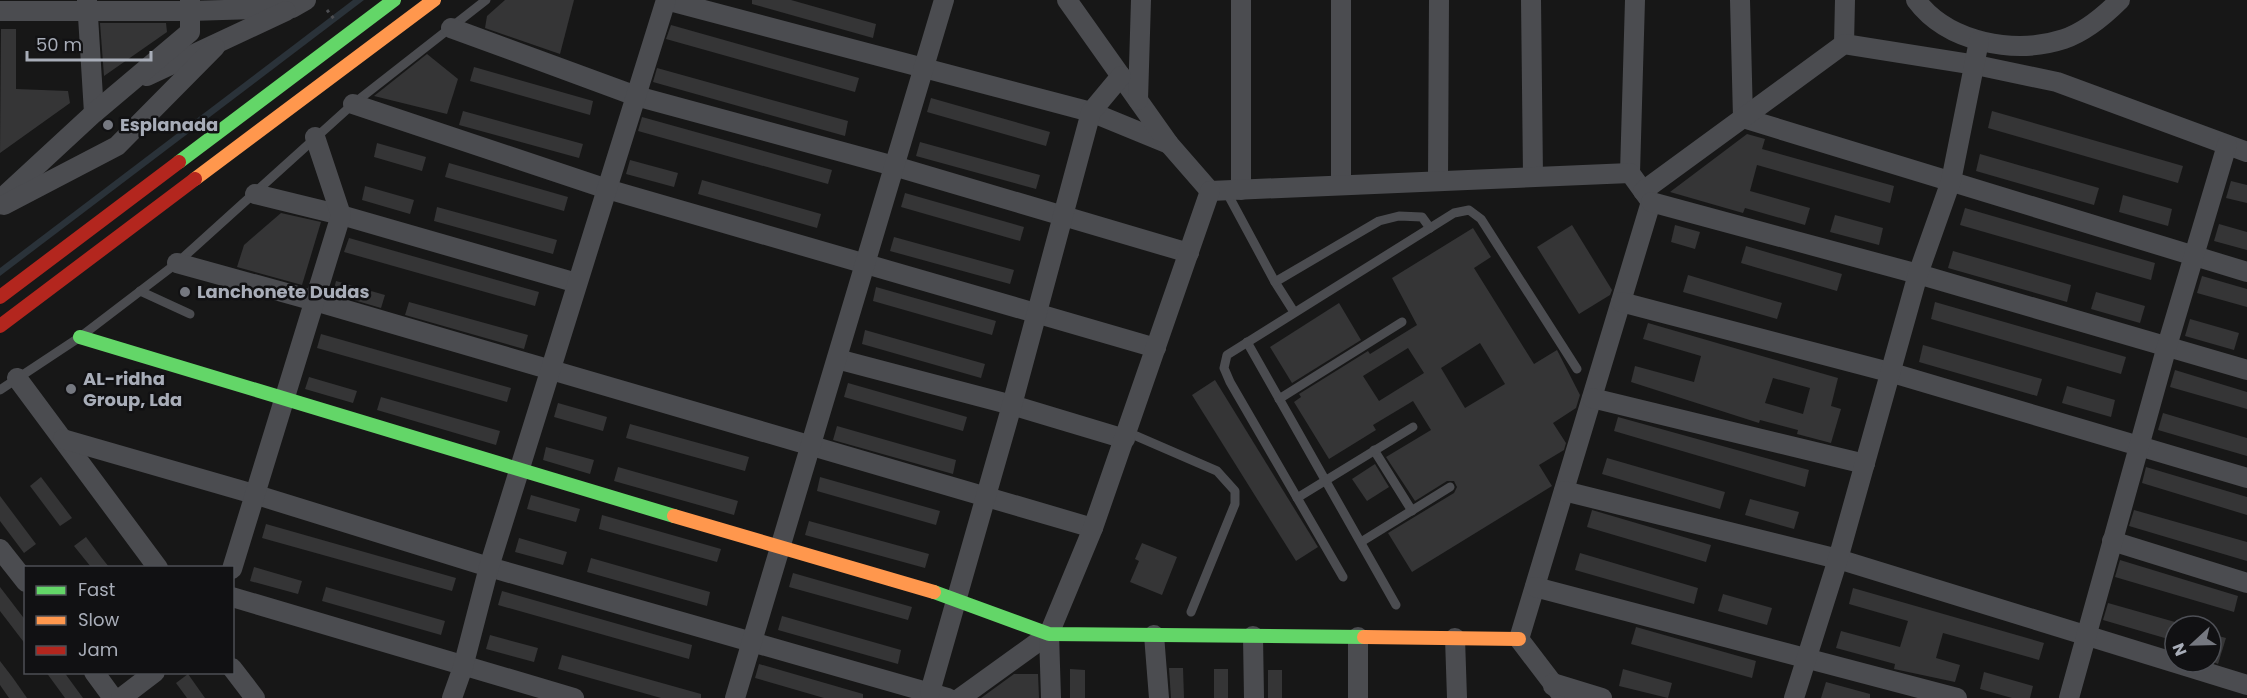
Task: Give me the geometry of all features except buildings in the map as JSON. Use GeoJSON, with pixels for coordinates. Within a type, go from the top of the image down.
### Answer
{"type":"FeatureCollection","features":[{"type":"Feature","properties":{"kind":"street"},"geometry":{"type":"LineString","coordinates":[[0,297],[394,0]]}},
{"type":"Feature","properties":{"kind":"street"},"geometry":{"type":"LineString","coordinates":[[0,326],[434,0]]}},
{"type":"Feature","properties":{"kind":"street"},"geometry":{"type":"LineString","coordinates":[[452,698],[464,667],[489,567],[666,0],[1091,112],[1169,144]]}},
{"type":"Feature","properties":{"kind":"street"},"geometry":{"type":"LineString","coordinates":[[735,698],[944,0]]}},
{"type":"Feature","properties":{"kind":"street"},"geometry":{"type":"LineString","coordinates":[[1067,0],[1169,144],[1226,191],[1630,173]]}},
{"type":"Feature","properties":{"kind":"street"},"geometry":{"type":"LineString","coordinates":[[1138,100],[1141,0]]}},
{"type":"Feature","properties":{"kind":"street"},"geometry":{"type":"LineString","coordinates":[[1051,698],[1049,634],[1093,528],[1189,253],[1226,191],[1241,0]]}},
{"type":"Feature","properties":{"kind":"street"},"geometry":{"type":"LineString","coordinates":[[1341,0],[1341,185]]}},
{"type":"Feature","properties":{"kind":"street"},"geometry":{"type":"LineString","coordinates":[[1438,181],[1439,0]]}},
{"type":"Feature","properties":{"kind":"street"},"geometry":{"type":"LineString","coordinates":[[1531,0],[1533,177]]}},
{"type":"Feature","properties":{"kind":"street"},"geometry":{"type":"LineString","coordinates":[[1635,0],[1630,173],[1647,197],[2247,370]]}},
{"type":"Feature","properties":{"kind":"street"},"geometry":{"type":"LineString","coordinates":[[1740,0],[1743,118]]}},
{"type":"Feature","properties":{"kind":"street"},"geometry":{"type":"LineString","coordinates":[[1844,44],[1845,0]]}},
{"type":"Feature","properties":{"kind":"street"},"geometry":{"type":"LineString","coordinates":[[1916,0],[1947,26],[1979,41],[2022,47],[2064,39],[2102,18],[2120,0]]}},
{"type":"Feature","properties":{"kind":"street"},"geometry":{"type":"LineString","coordinates":[[0,11],[87,5],[190,6],[297,3]]}},
{"type":"Feature","properties":{"kind":"street"},"geometry":{"type":"LineString","coordinates":[[129,84],[215,46],[297,3]]}},
{"type":"Feature","properties":{"kind":"street"},"geometry":{"type":"LineString","coordinates":[[87,5],[94,113]]}},
{"type":"Feature","properties":{"kind":"street"},"geometry":{"type":"LineString","coordinates":[[0,200],[94,113],[190,32],[190,6]]}},
{"type":"Feature","properties":{"kind":"street"},"geometry":{"type":"LineString","coordinates":[[451,28],[636,96],[894,166],[1189,253]]}},
{"type":"Feature","properties":{"kind":"street"},"geometry":{"type":"LineString","coordinates":[[1794,698],[1838,559],[1918,274],[1951,181],[1979,41]]}},
{"type":"Feature","properties":{"kind":"street"},"geometry":{"type":"LineString","coordinates":[[1519,639],[1622,302],[1647,197],[1743,118],[1844,44],[1976,65],[2057,82],[2247,152]]}},
{"type":"Feature","properties":{"kind":"street"},"geometry":{"type":"LineString","coordinates":[[0,207],[117,146],[215,46]]}},
{"type":"Feature","properties":{"kind":"street"},"geometry":{"type":"LineString","coordinates":[[63,439],[752,644],[939,695],[955,598],[1012,405],[1061,214],[1091,112],[1121,76]]}},
{"type":"Feature","properties":{"kind":"street"},"geometry":{"type":"LineString","coordinates":[[353,104],[607,189],[866,262],[1156,348]]}},
{"type":"Feature","properties":{"kind":"street"},"geometry":{"type":"LineString","coordinates":[[1743,118],[2247,272]]}},
{"type":"Feature","properties":{"kind":"street"},"geometry":{"type":"LineString","coordinates":[[233,566],[257,495],[341,215],[315,137]]}},
{"type":"Feature","properties":{"kind":"street"},"geometry":{"type":"LineString","coordinates":[[2069,698],[2167,346],[2227,145]]}},
{"type":"Feature","properties":{"kind":"street"},"geometry":{"type":"LineString","coordinates":[[255,194],[341,215],[577,283]]}},
{"type":"Feature","properties":{"kind":"street"},"geometry":{"type":"LineString","coordinates":[[177,263],[315,301],[1093,528]]}},
{"type":"Feature","properties":{"kind":"street"},"geometry":{"type":"LineString","coordinates":[[1622,302],[1889,372],[2247,478]]}},
{"type":"Feature","properties":{"kind":"street"},"geometry":{"type":"LineString","coordinates":[[80,337],[780,548],[955,598],[1049,634],[1519,639]]}},
{"type":"Feature","properties":{"kind":"street"},"geometry":{"type":"LineString","coordinates":[[837,359],[1126,435]]}},
{"type":"Feature","properties":{"kind":"street"},"geometry":{"type":"LineString","coordinates":[[17,378],[157,566]]}},
{"type":"Feature","properties":{"kind":"street"},"geometry":{"type":"LineString","coordinates":[[1592,398],[1865,464]]}},
{"type":"Feature","properties":{"kind":"street"},"geometry":{"type":"LineString","coordinates":[[1564,492],[1838,559],[2247,684]]}},
{"type":"Feature","properties":{"kind":"street"},"geometry":{"type":"LineString","coordinates":[[2112,541],[2247,583]]}},
{"type":"Feature","properties":{"kind":"street"},"geometry":{"type":"LineString","coordinates":[[0,549],[24,579]]}},
{"type":"Feature","properties":{"kind":"street"},"geometry":{"type":"LineString","coordinates":[[1535,587],[1957,698]]}},
{"type":"Feature","properties":{"kind":"street"},"geometry":{"type":"LineString","coordinates":[[234,598],[574,698]]}},
{"type":"Feature","properties":{"kind":"street"},"geometry":{"type":"LineString","coordinates":[[960,698],[1049,634]]}},
{"type":"Feature","properties":{"kind":"street"},"geometry":{"type":"LineString","coordinates":[[1154,635],[1159,698]]}},
{"type":"Feature","properties":{"kind":"street"},"geometry":{"type":"LineString","coordinates":[[1253,636],[1254,698]]}},
{"type":"Feature","properties":{"kind":"street"},"geometry":{"type":"LineString","coordinates":[[1358,637],[1358,698]]}},
{"type":"Feature","properties":{"kind":"street"},"geometry":{"type":"LineString","coordinates":[[1455,638],[1457,698]]}},
{"type":"Feature","properties":{"kind":"street"},"geometry":{"type":"LineString","coordinates":[[1519,639],[1556,693],[1602,698]]}},
{"type":"Feature","properties":{"kind":"street"},"geometry":{"type":"LineString","coordinates":[[234,671],[255,698]]}},
{"type":"Feature","properties":{"kind":"street"},"geometry":{"type":"LineString","coordinates":[[95,674],[113,698]]}},
{"type":"Feature","properties":{"kind":"street"},"geometry":{"type":"LineString","coordinates":[[121,698],[151,674]]}},
{"type":"Feature","properties":{"kind":"lane"},"geometry":{"type":"LineString","coordinates":[[0,390],[80,337],[177,263],[353,104],[486,0]]}},
{"type":"Feature","properties":{"kind":"lane"},"geometry":{"type":"LineString","coordinates":[[1226,191],[1275,282],[1294,312]]}},
{"type":"Feature","properties":{"kind":"lane"},"geometry":{"type":"LineString","coordinates":[[1343,577],[1224,368],[1227,355],[1454,213],[1469,210],[1481,219],[1577,369]]}},
{"type":"Feature","properties":{"kind":"lane"},"geometry":{"type":"LineString","coordinates":[[1275,282],[1379,221],[1399,216],[1422,217],[1430,228]]}},
{"type":"Feature","properties":{"kind":"lane"},"geometry":{"type":"LineString","coordinates":[[140,291],[190,314]]}},
{"type":"Feature","properties":{"kind":"lane"},"geometry":{"type":"LineString","coordinates":[[1279,399],[1402,322]]}},
{"type":"Feature","properties":{"kind":"lane"},"geometry":{"type":"LineString","coordinates":[[1246,342],[1396,605]]}},
{"type":"Feature","properties":{"kind":"lane"},"geometry":{"type":"LineString","coordinates":[[1297,498],[1413,427]]}},
{"type":"Feature","properties":{"kind":"lane"},"geometry":{"type":"LineString","coordinates":[[1126,435],[1217,471],[1228,480],[1235,491],[1235,504],[1191,612]]}},
{"type":"Feature","properties":{"kind":"lane"},"geometry":{"type":"LineString","coordinates":[[1374,450],[1412,511]]}},
{"type":"Feature","properties":{"kind":"lane"},"geometry":{"type":"LineString","coordinates":[[1361,542],[1450,487]]}},
{"type":"Feature","properties":{"kind":"shaded area"},"geometry":{"type":"Polygon","coordinates":[[[353,0],[364,0],[0,276],[0,268],[353,0]]]}},
{"type":"Feature","properties":{"kind":"traffic: fast"},"geometry":{"type":"LineString","coordinates":[[179,162],[394,0]]}},
{"type":"Feature","properties":{"kind":"traffic: fast"},"geometry":{"type":"LineString","coordinates":[[80,337],[674,516]]}},
{"type":"Feature","properties":{"kind":"traffic: fast"},"geometry":{"type":"LineString","coordinates":[[934,592],[1049,634],[1364,637]]}},
{"type":"Feature","properties":{"kind":"traffic: slow"},"geometry":{"type":"LineString","coordinates":[[195,179],[434,0]]}},
{"type":"Feature","properties":{"kind":"traffic: slow"},"geometry":{"type":"LineString","coordinates":[[674,516],[934,592]]}},
{"type":"Feature","properties":{"kind":"traffic: slow"},"geometry":{"type":"LineString","coordinates":[[1364,637],[1519,639]]}},
{"type":"Feature","properties":{"kind":"traffic: jam"},"geometry":{"type":"LineString","coordinates":[[0,297],[179,162]]}},
{"type":"Feature","properties":{"kind":"traffic: jam"},"geometry":{"type":"LineString","coordinates":[[0,326],[195,179]]}},
{"type":"Feature","properties":{"kind":"place","name":"Esplanada"},"geometry":{"type":"Point","coordinates":[108,125]}},
{"type":"Feature","properties":{"kind":"place","name":"Lanchonete Dudas"},"geometry":{"type":"Point","coordinates":[185,292]}},
{"type":"Feature","properties":{"kind":"place","name":"AL-ridha Group, Lda"},"geometry":{"type":"Point","coordinates":[71,389]}}]}
